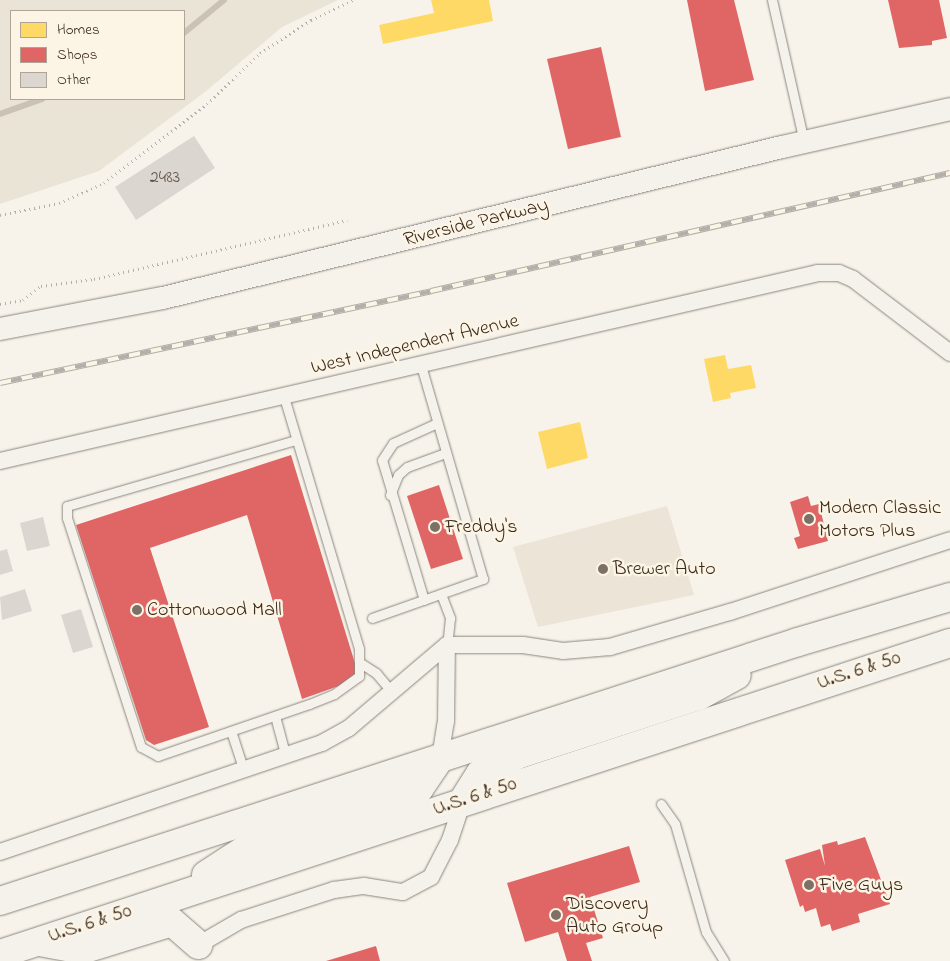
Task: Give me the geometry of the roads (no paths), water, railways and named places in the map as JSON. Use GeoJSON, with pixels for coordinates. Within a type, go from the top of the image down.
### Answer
{"type":"FeatureCollection","features":[{"type":"Feature","properties":{"kind":"highway"},"geometry":{"type":"LineString","coordinates":[[0,901],[798,642],[950,597]]}},
{"type":"Feature","properties":{"kind":"highway"},"geometry":{"type":"LineString","coordinates":[[463,801],[480,774],[517,755],[699,696],[798,642]]}},
{"type":"Feature","properties":{"kind":"highway","name":"U.S. 6 & 50"},"geometry":{"type":"LineString","coordinates":[[4,954],[463,801],[950,642]]}},
{"type":"Feature","properties":{"kind":"highway"},"geometry":{"type":"LineString","coordinates":[[170,898],[246,849],[419,789],[440,758]]}},
{"type":"Feature","properties":{"kind":"highway"},"geometry":{"type":"LineString","coordinates":[[38,942],[82,950],[172,922],[198,945]]}},
{"type":"Feature","properties":{"kind":"main road","name":"Riverside Parkway"},"geometry":{"type":"LineString","coordinates":[[0,328],[163,298],[804,142],[950,109]]}},
{"type":"Feature","properties":{"kind":"street","name":"West Independent Avenue"},"geometry":{"type":"LineString","coordinates":[[0,460],[284,397],[818,273],[839,273],[867,288],[950,354]]}},
{"type":"Feature","properties":{"kind":"street"},"geometry":{"type":"LineString","coordinates":[[0,852],[286,757],[322,743],[349,728],[447,645],[523,645],[563,651],[610,647],[730,612],[950,540]]}},
{"type":"Feature","properties":{"kind":"street"},"geometry":{"type":"LineString","coordinates":[[440,758],[446,722],[447,645]]}},
{"type":"Feature","properties":{"kind":"street"},"geometry":{"type":"LineString","coordinates":[[198,945],[241,920],[334,890],[364,886],[403,892],[431,877],[450,840],[463,801]]}},
{"type":"Feature","properties":{"kind":"lane"},"geometry":{"type":"LineString","coordinates":[[772,0],[804,142]]}},
{"type":"Feature","properties":{"kind":"lane"},"geometry":{"type":"LineString","coordinates":[[372,618],[483,579],[421,365]]}},
{"type":"Feature","properties":{"kind":"lane"},"geometry":{"type":"LineString","coordinates":[[284,397],[295,440],[359,649],[359,676],[349,685],[275,716],[158,756],[141,747],[67,518],[67,506],[295,440]]}},
{"type":"Feature","properties":{"kind":"lane"},"geometry":{"type":"LineString","coordinates":[[424,600],[390,495],[382,460],[385,452],[393,443],[437,423]]}},
{"type":"Feature","properties":{"kind":"lane"},"geometry":{"type":"LineString","coordinates":[[390,495],[398,475],[407,467],[445,453]]}},
{"type":"Feature","properties":{"kind":"lane"},"geometry":{"type":"LineString","coordinates":[[441,594],[450,618],[447,645]]}},
{"type":"Feature","properties":{"kind":"lane"},"geometry":{"type":"LineString","coordinates":[[359,662],[376,674],[391,691]]}},
{"type":"Feature","properties":{"kind":"lane"},"geometry":{"type":"LineString","coordinates":[[275,716],[286,757]]}},
{"type":"Feature","properties":{"kind":"lane"},"geometry":{"type":"LineString","coordinates":[[231,731],[244,771]]}},
{"type":"Feature","properties":{"kind":"lane"},"geometry":{"type":"LineString","coordinates":[[662,804],[675,824],[706,932],[724,961]]}},
{"type":"Feature","properties":{"kind":"waterway"},"geometry":{"type":"LineString","coordinates":[[185,32],[224,0]]}},
{"type":"Feature","properties":{"kind":"waterway"},"geometry":{"type":"LineString","coordinates":[[0,114],[39,100]]}},
{"type":"Feature","properties":{"kind":"railway"},"geometry":{"type":"LineString","coordinates":[[0,383],[431,291],[950,173]]}},
{"type":"Feature","properties":{"kind":"place","name":"Modern Classic Motors Plus"},"geometry":{"type":"Point","coordinates":[809,519]}},
{"type":"Feature","properties":{"kind":"place","name":"Freddy's"},"geometry":{"type":"Point","coordinates":[435,527]}},
{"type":"Feature","properties":{"kind":"place","name":"Brewer Auto"},"geometry":{"type":"Point","coordinates":[603,569]}},
{"type":"Feature","properties":{"kind":"place","name":"Cottonwood Mall"},"geometry":{"type":"Point","coordinates":[137,610]}},
{"type":"Feature","properties":{"kind":"place","name":"Five Guys"},"geometry":{"type":"Point","coordinates":[809,885]}},
{"type":"Feature","properties":{"kind":"place","name":"Discovery Auto Group"},"geometry":{"type":"Point","coordinates":[556,915]}}]}
